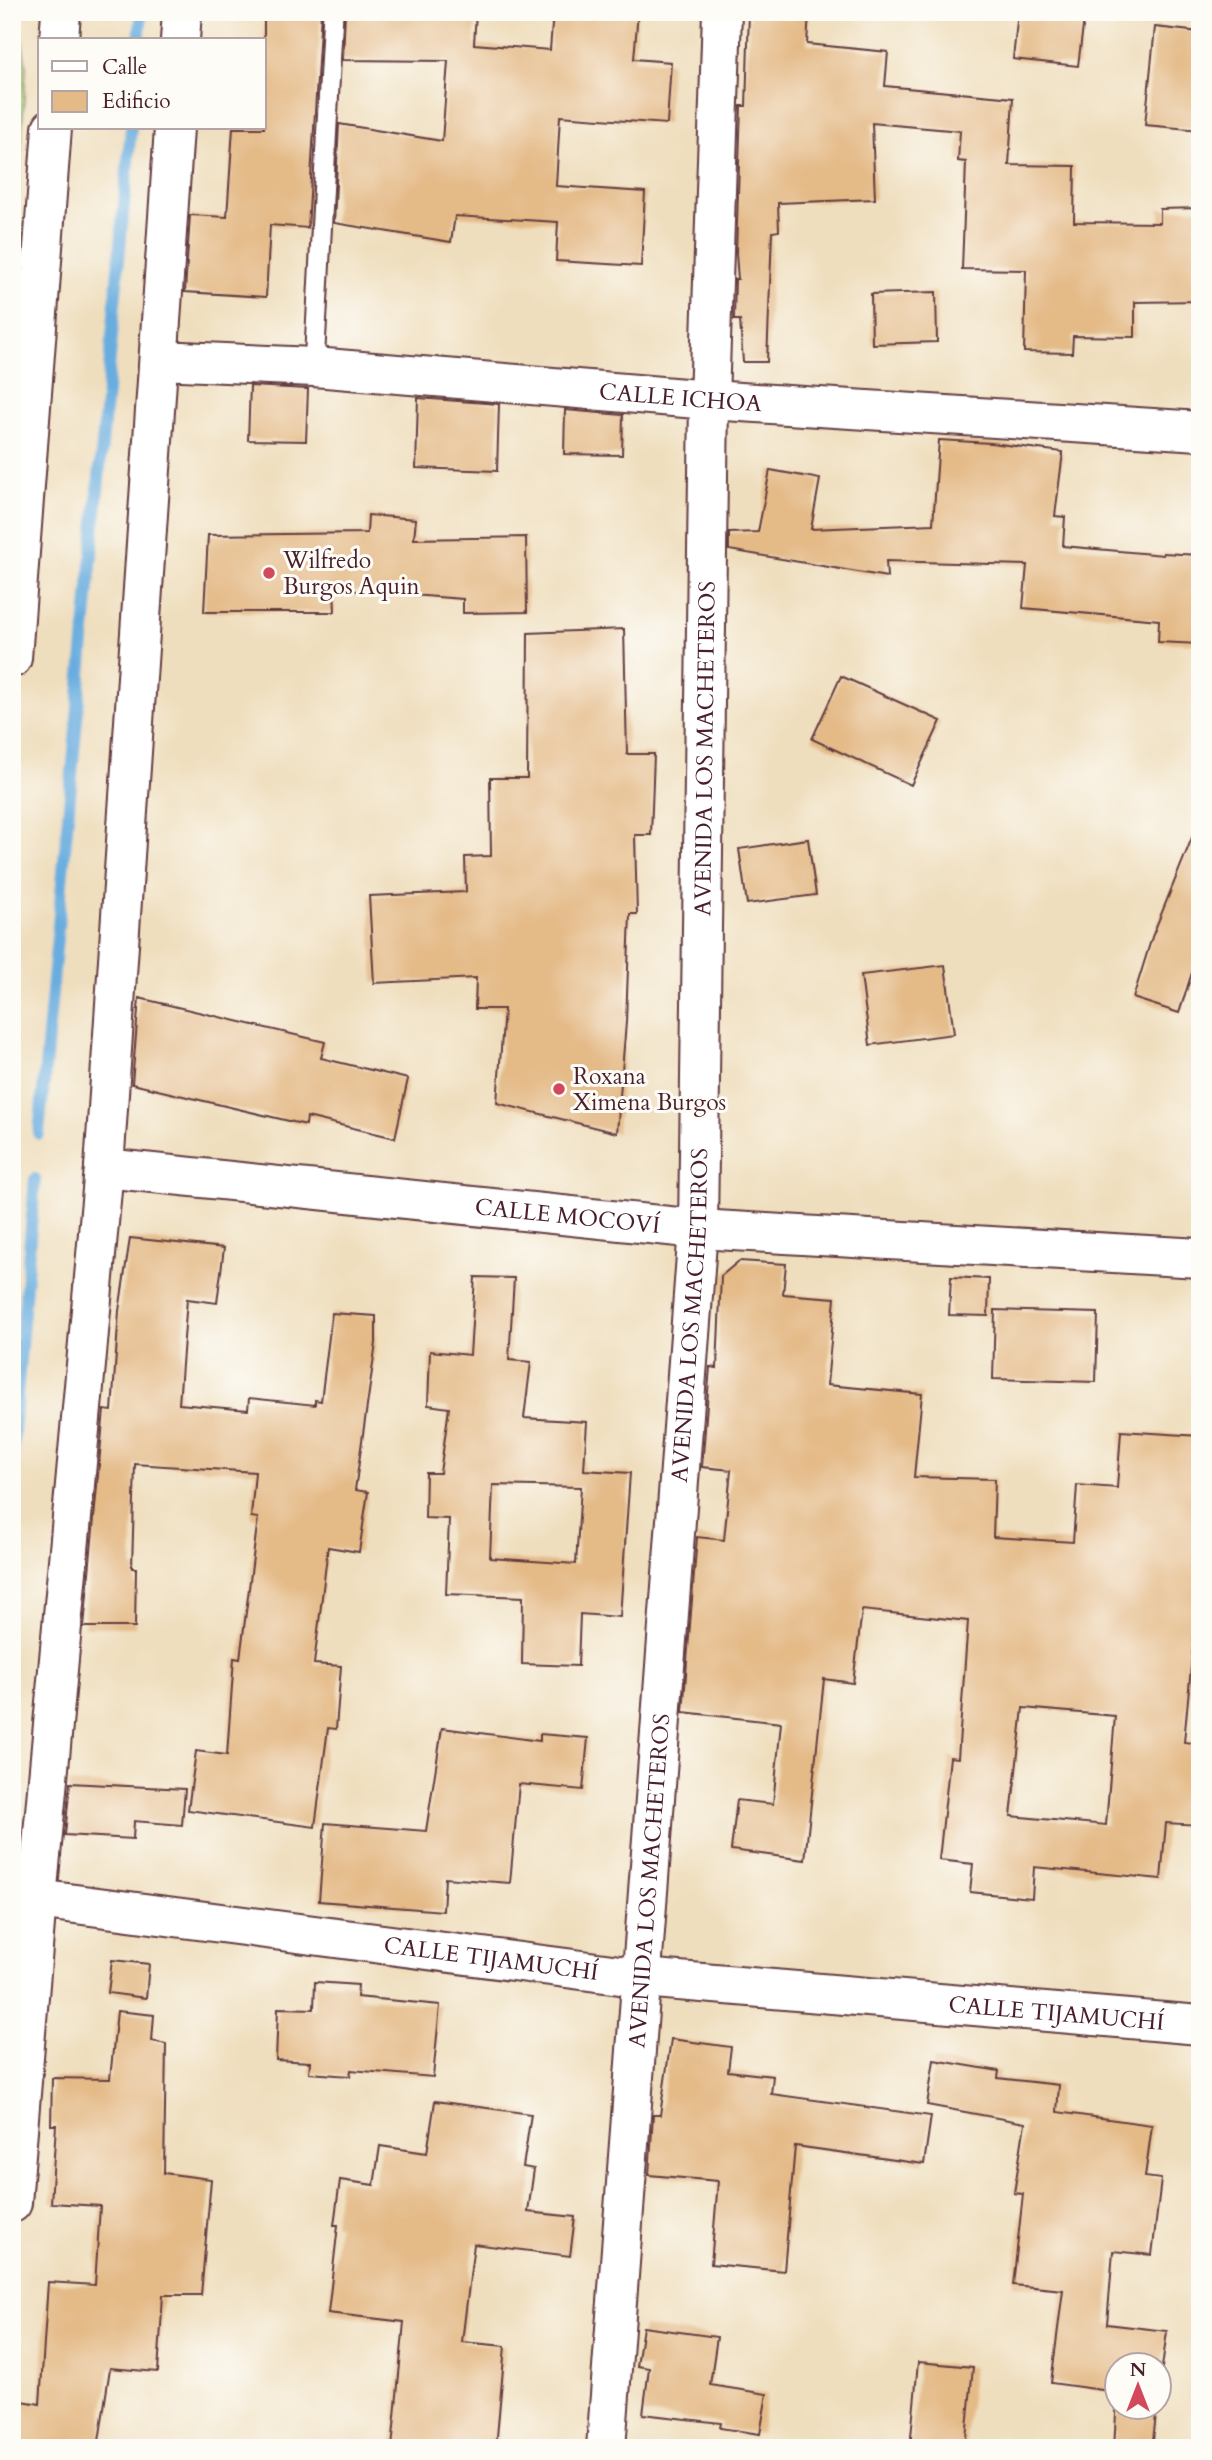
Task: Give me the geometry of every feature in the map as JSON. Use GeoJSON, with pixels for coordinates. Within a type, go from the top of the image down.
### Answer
{"type":"FeatureCollection","features":[{"type":"Feature","properties":{"kind":"street"},"geometry":{"type":"LineString","coordinates":[[59,38],[61,12]]}},
{"type":"Feature","properties":{"kind":"street"},"geometry":{"type":"LineString","coordinates":[[180,38],[182,12]]}},
{"type":"Feature","properties":{"kind":"street","name":"AVENIDA LOS MACHETEROS"},"geometry":{"type":"LineString","coordinates":[[606,2448],[698,1229],[709,401],[722,12]]}},
{"type":"Feature","properties":{"kind":"street"},"geometry":{"type":"LineString","coordinates":[[12,658],[52,130]]}},
{"type":"Feature","properties":{"kind":"street"},"geometry":{"type":"LineString","coordinates":[[12,2203],[104,1168],[174,130]]}},
{"type":"Feature","properties":{"kind":"street","name":"CALLE ICHOA"},"geometry":{"type":"LineString","coordinates":[[160,360],[314,367],[709,401],[1200,431]]}},
{"type":"Feature","properties":{"kind":"street","name":"CALLE MOCOVÍ"},"geometry":{"type":"LineString","coordinates":[[104,1168],[698,1229],[1200,1258]]}},
{"type":"Feature","properties":{"kind":"street","name":"CALLE TIJAMUCHÍ"},"geometry":{"type":"LineString","coordinates":[[37,1899],[643,1978],[1200,2025]]}},
{"type":"Feature","properties":{"kind":"lane"},"geometry":{"type":"LineString","coordinates":[[314,367],[333,12]]}},
{"type":"Feature","properties":{"kind":"green space"},"geometry":{"type":"Polygon","coordinates":[[[12,12],[17,12],[26,65],[12,291],[12,12]]]}},
{"type":"Feature","properties":{"kind":"building"},"geometry":{"type":"Polygon","coordinates":[[[264,12],[321,12],[308,228],[270,225],[266,297],[185,292],[190,215],[227,217],[233,130],[266,130],[264,12]]]}},
{"type":"Feature","properties":{"kind":"building"},"geometry":{"type":"Polygon","coordinates":[[[345,12],[476,12],[474,44],[550,50],[553,12],[638,12],[634,59],[671,62],[667,124],[560,116],[556,186],[645,192],[641,266],[556,261],[558,222],[455,216],[451,242],[334,223],[339,124],[442,141],[448,61],[343,60],[345,12]]]}},
{"type":"Feature","properties":{"kind":"building"},"geometry":{"type":"Polygon","coordinates":[[[749,12],[809,12],[807,44],[888,52],[885,86],[1013,98],[1009,165],[1075,166],[1074,222],[1160,223],[1160,209],[1200,208],[1200,301],[1135,302],[1135,337],[1073,336],[1072,353],[1024,352],[1026,270],[962,269],[966,162],[958,161],[960,131],[872,123],[875,199],[778,203],[779,231],[772,232],[767,362],[743,362],[740,320],[734,320],[735,279],[738,279],[736,253],[741,106],[746,106],[749,12]]]}},
{"type":"Feature","properties":{"kind":"building"},"geometry":{"type":"Polygon","coordinates":[[[1018,12],[1084,19],[1078,66],[1013,59],[1018,12]]]}},
{"type":"Feature","properties":{"kind":"building"},"geometry":{"type":"Polygon","coordinates":[[[1155,27],[1200,32],[1200,130],[1145,125],[1155,27]]]}},
{"type":"Feature","properties":{"kind":"building"},"geometry":{"type":"Polygon","coordinates":[[[936,292],[937,342],[872,344],[871,294],[936,292]]]}},
{"type":"Feature","properties":{"kind":"building"},"geometry":{"type":"Polygon","coordinates":[[[250,386],[308,389],[306,441],[248,440],[250,386]]]}},
{"type":"Feature","properties":{"kind":"building"},"geometry":{"type":"Polygon","coordinates":[[[418,398],[499,404],[497,471],[416,468],[418,398]]]}},
{"type":"Feature","properties":{"kind":"building"},"geometry":{"type":"Polygon","coordinates":[[[565,410],[623,415],[622,455],[564,454],[565,410]]]}},
{"type":"Feature","properties":{"kind":"building"},"geometry":{"type":"Polygon","coordinates":[[[939,440],[1063,452],[1055,516],[1065,517],[1063,546],[1163,555],[1200,555],[1200,644],[1158,642],[1159,620],[1023,608],[1027,565],[886,561],[887,577],[729,550],[729,533],[758,532],[770,470],[820,479],[811,529],[933,524],[939,440]]]}},
{"type":"Feature","properties":{"kind":"building"},"geometry":{"type":"Polygon","coordinates":[[[368,515],[416,519],[414,539],[526,537],[527,612],[463,613],[463,599],[334,589],[335,612],[204,612],[208,535],[367,533],[368,515]]]}},
{"type":"Feature","properties":{"kind":"building"},"geometry":{"type":"Polygon","coordinates":[[[624,629],[627,754],[654,754],[651,835],[635,835],[637,914],[630,914],[626,1022],[617,1133],[497,1103],[504,1009],[475,1009],[476,978],[374,983],[369,896],[466,892],[465,857],[491,856],[490,778],[527,778],[528,633],[624,629]]]}},
{"type":"Feature","properties":{"kind":"building"},"geometry":{"type":"Polygon","coordinates":[[[841,676],[941,721],[911,785],[812,739],[841,676]]]}},
{"type":"Feature","properties":{"kind":"building"},"geometry":{"type":"Polygon","coordinates":[[[1198,823],[1200,948],[1179,1013],[1133,998],[1152,937],[1198,823]]]}},
{"type":"Feature","properties":{"kind":"building"},"geometry":{"type":"Polygon","coordinates":[[[808,839],[816,895],[747,904],[739,849],[808,839]]]}},
{"type":"Feature","properties":{"kind":"building"},"geometry":{"type":"Polygon","coordinates":[[[945,965],[954,1034],[870,1045],[861,975],[945,965]]]}},
{"type":"Feature","properties":{"kind":"building"},"geometry":{"type":"Polygon","coordinates":[[[139,998],[325,1042],[321,1058],[408,1079],[395,1138],[307,1117],[306,1125],[132,1084],[139,998]]]}},
{"type":"Feature","properties":{"kind":"building"},"geometry":{"type":"Polygon","coordinates":[[[130,1238],[224,1248],[217,1303],[187,1299],[179,1404],[248,1410],[249,1398],[315,1405],[315,1400],[321,1401],[332,1313],[376,1316],[376,1343],[355,1490],[368,1492],[359,1552],[328,1547],[314,1664],[341,1666],[336,1729],[328,1728],[315,1827],[188,1810],[196,1751],[227,1755],[234,1658],[240,1659],[258,1518],[251,1517],[255,1472],[135,1464],[132,1568],[136,1568],[135,1627],[84,1627],[104,1410],[112,1411],[119,1311],[130,1238]]]}},
{"type":"Feature","properties":{"kind":"building"},"geometry":{"type":"Polygon","coordinates":[[[739,1261],[786,1264],[783,1294],[835,1298],[827,1385],[922,1394],[914,1477],[995,1479],[993,1537],[1073,1542],[1077,1485],[1117,1488],[1121,1431],[1200,1436],[1200,1635],[1194,1635],[1184,1742],[1200,1744],[1200,1825],[1166,1823],[1161,1879],[1034,1867],[1032,1898],[970,1892],[973,1864],[939,1860],[950,1757],[958,1758],[968,1621],[862,1610],[853,1683],[824,1679],[805,1860],[731,1850],[737,1800],[773,1804],[781,1723],[683,1712],[697,1537],[724,1540],[731,1470],[702,1467],[710,1367],[717,1368],[721,1276],[739,1261]],[[1023,1708],[1011,1816],[1106,1825],[1115,1716],[1023,1708]]]}},
{"type":"Feature","properties":{"kind":"building"},"geometry":{"type":"Polygon","coordinates":[[[475,1277],[514,1278],[509,1360],[531,1362],[524,1418],[587,1422],[584,1470],[630,1473],[620,1617],[580,1614],[578,1666],[522,1664],[523,1597],[446,1594],[449,1519],[425,1518],[426,1473],[440,1473],[449,1408],[428,1405],[430,1351],[470,1355],[475,1277]],[[493,1485],[490,1558],[576,1564],[581,1487],[493,1485]]]}},
{"type":"Feature","properties":{"kind":"building"},"geometry":{"type":"Polygon","coordinates":[[[951,1277],[989,1279],[988,1316],[949,1315],[951,1277]]]}},
{"type":"Feature","properties":{"kind":"building"},"geometry":{"type":"Polygon","coordinates":[[[995,1310],[1098,1313],[1096,1382],[993,1379],[995,1310]]]}},
{"type":"Feature","properties":{"kind":"building"},"geometry":{"type":"Polygon","coordinates":[[[442,1728],[540,1741],[540,1734],[588,1738],[583,1790],[519,1784],[510,1883],[445,1878],[443,1911],[319,1901],[325,1823],[426,1831],[442,1728]]]}},
{"type":"Feature","properties":{"kind":"building"},"geometry":{"type":"Polygon","coordinates":[[[70,1783],[185,1789],[182,1825],[134,1821],[133,1839],[65,1835],[70,1783]]]}},
{"type":"Feature","properties":{"kind":"building"},"geometry":{"type":"Polygon","coordinates":[[[112,1960],[149,1964],[146,1998],[108,1993],[112,1960]]]}},
{"type":"Feature","properties":{"kind":"building"},"geometry":{"type":"Polygon","coordinates":[[[315,1982],[358,1985],[357,1997],[440,2005],[433,2077],[351,2070],[350,2076],[309,2073],[310,2062],[276,2060],[278,2008],[314,2009],[315,1982]]]}},
{"type":"Feature","properties":{"kind":"building"},"geometry":{"type":"Polygon","coordinates":[[[117,2011],[154,2015],[152,2041],[166,2044],[164,2173],[211,2179],[201,2295],[163,2295],[158,2372],[110,2368],[98,2448],[12,2448],[12,2422],[16,2400],[40,2404],[48,2282],[95,2285],[100,2206],[51,2203],[56,2125],[51,2125],[52,2078],[110,2079],[117,2011]]]}},
{"type":"Feature","properties":{"kind":"building"},"geometry":{"type":"Polygon","coordinates":[[[671,2039],[731,2047],[728,2071],[773,2076],[771,2094],[931,2116],[924,2164],[795,2146],[784,2271],[711,2264],[718,2181],[649,2175],[653,2115],[660,2115],[671,2039]]]}},
{"type":"Feature","properties":{"kind":"building"},"geometry":{"type":"Polygon","coordinates":[[[934,2060],[999,2071],[998,2078],[1059,2085],[1057,2112],[1152,2125],[1145,2177],[1161,2179],[1152,2255],[1113,2251],[1107,2324],[1167,2331],[1164,2352],[1104,2352],[1104,2390],[1051,2383],[1063,2290],[1013,2285],[1023,2194],[1014,2193],[1025,2123],[927,2105],[934,2060]]]}},
{"type":"Feature","properties":{"kind":"building"},"geometry":{"type":"Polygon","coordinates":[[[435,2101],[531,2114],[523,2167],[534,2169],[528,2212],[575,2217],[570,2256],[474,2244],[462,2342],[505,2346],[496,2448],[392,2448],[404,2322],[328,2313],[340,2180],[374,2185],[380,2146],[427,2153],[435,2101]]]}},
{"type":"Feature","properties":{"kind":"building"},"geometry":{"type":"Polygon","coordinates":[[[643,2327],[717,2337],[710,2385],[767,2394],[760,2434],[720,2428],[721,2423],[643,2414],[649,2368],[637,2366],[643,2327]]]}},
{"type":"Feature","properties":{"kind":"building"},"geometry":{"type":"Polygon","coordinates":[[[918,2362],[973,2367],[965,2448],[910,2448],[918,2362]]]}},
{"type":"Feature","properties":{"kind":"building"},"geometry":{"type":"Polygon","coordinates":[[[1116,2422],[1155,2422],[1152,2448],[1114,2448],[1116,2422]]]}},
{"type":"Feature","properties":{"kind":"waterway"},"geometry":{"type":"LineString","coordinates":[[139,38],[142,12]]}},
{"type":"Feature","properties":{"kind":"waterway"},"geometry":{"type":"LineString","coordinates":[[39,1134],[131,130]]}},
{"type":"Feature","properties":{"kind":"waterway"},"geometry":{"type":"LineString","coordinates":[[12,1454],[35,1179]]}},
{"type":"Feature","properties":{"kind":"place","name":"Wilfredo Burgos Aquin"},"geometry":{"type":"Point","coordinates":[269,573]}},
{"type":"Feature","properties":{"kind":"place","name":"Roxana Ximena Burgos"},"geometry":{"type":"Point","coordinates":[559,1089]}}]}
